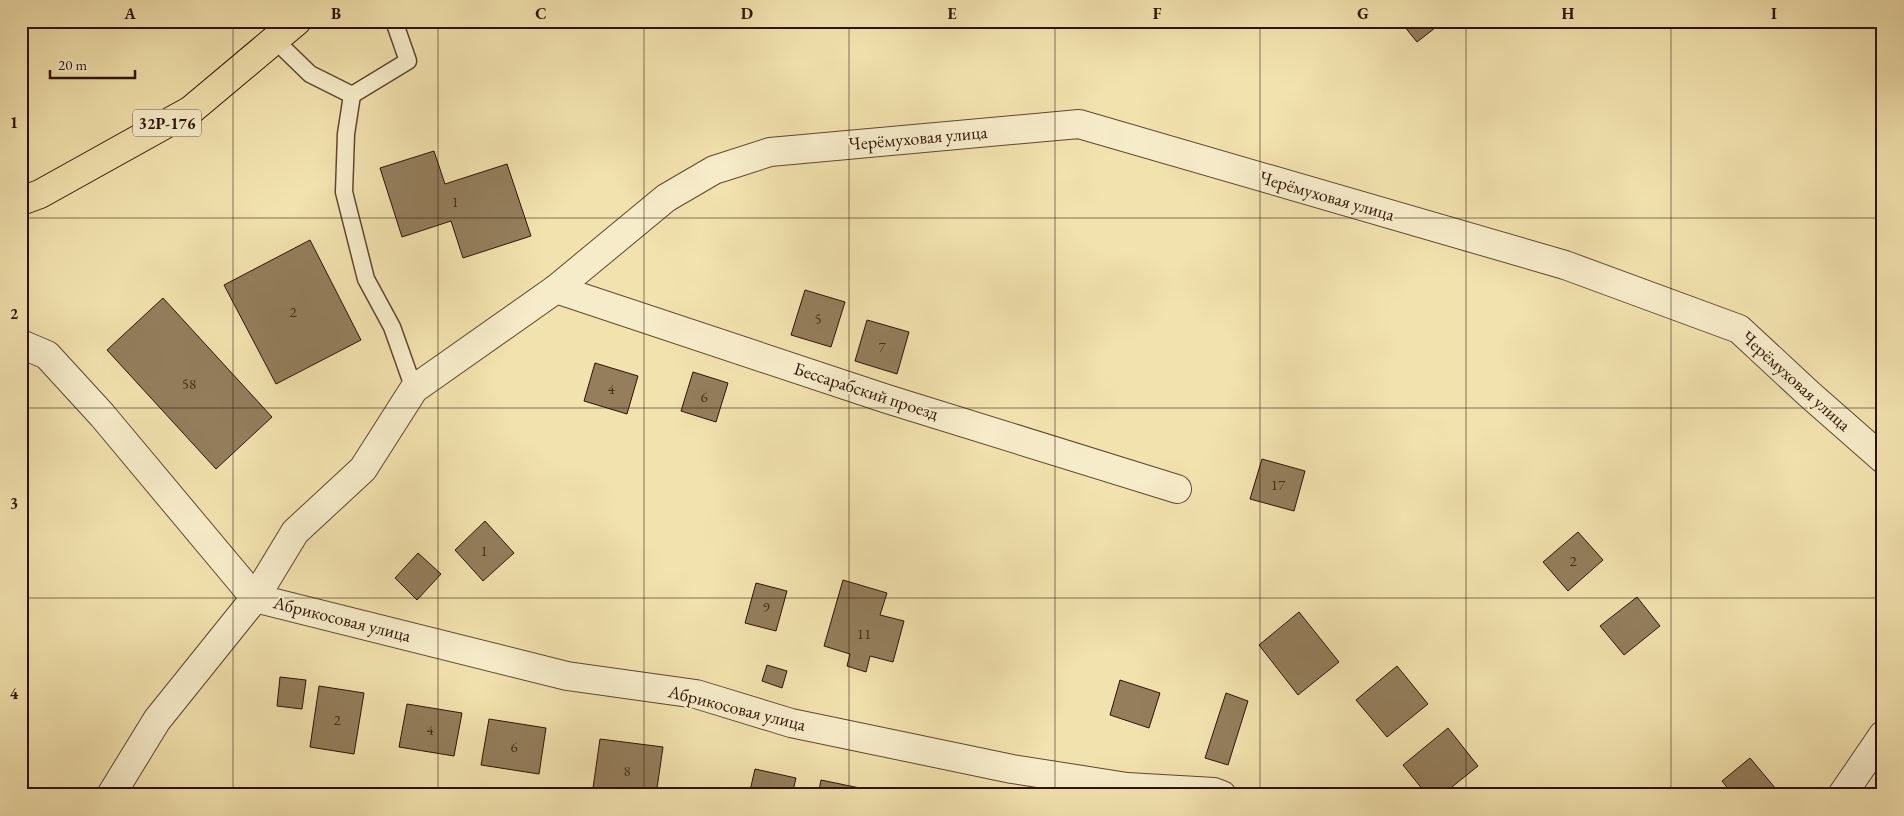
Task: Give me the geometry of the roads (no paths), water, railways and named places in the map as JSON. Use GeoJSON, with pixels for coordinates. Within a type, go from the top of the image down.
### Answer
{"type":"FeatureCollection","features":[{"type":"Feature","properties":{"kind":"main road","name":"32Р-176"},"geometry":{"type":"LineString","coordinates":[[27,195],[191,110],[297,21]]}},
{"type":"Feature","properties":{"kind":"street","name":"Черёмуховая улица"},"geometry":{"type":"LineString","coordinates":[[414,389],[556,289],[666,198],[714,170],[770,152],[1080,124],[1565,265],[1739,328],[1809,394],[1883,458]]}},
{"type":"Feature","properties":{"kind":"street","name":"Бессарабский проезд"},"geometry":{"type":"LineString","coordinates":[[556,289],[887,399],[1177,489]]}},
{"type":"Feature","properties":{"kind":"street"},"geometry":{"type":"LineString","coordinates":[[21,344],[47,355],[102,415],[255,598]]}},
{"type":"Feature","properties":{"kind":"street"},"geometry":{"type":"LineString","coordinates":[[111,795],[157,720],[255,598],[295,532],[363,469],[414,389]]}},
{"type":"Feature","properties":{"kind":"street","name":"Абрикосовая улица"},"geometry":{"type":"LineString","coordinates":[[255,598],[568,676],[696,694],[791,723],[1012,769],[1127,787],[1214,792],[1222,795]]}},
{"type":"Feature","properties":{"kind":"street"},"geometry":{"type":"LineString","coordinates":[[1842,795],[1883,735]]}},
{"type":"Feature","properties":{"kind":"lane"},"geometry":{"type":"LineString","coordinates":[[394,21],[408,60],[352,95],[346,134],[344,192],[366,279],[392,327],[414,389]]}},
{"type":"Feature","properties":{"kind":"lane"},"geometry":{"type":"LineString","coordinates":[[275,40],[310,74],[352,95]]}}]}
